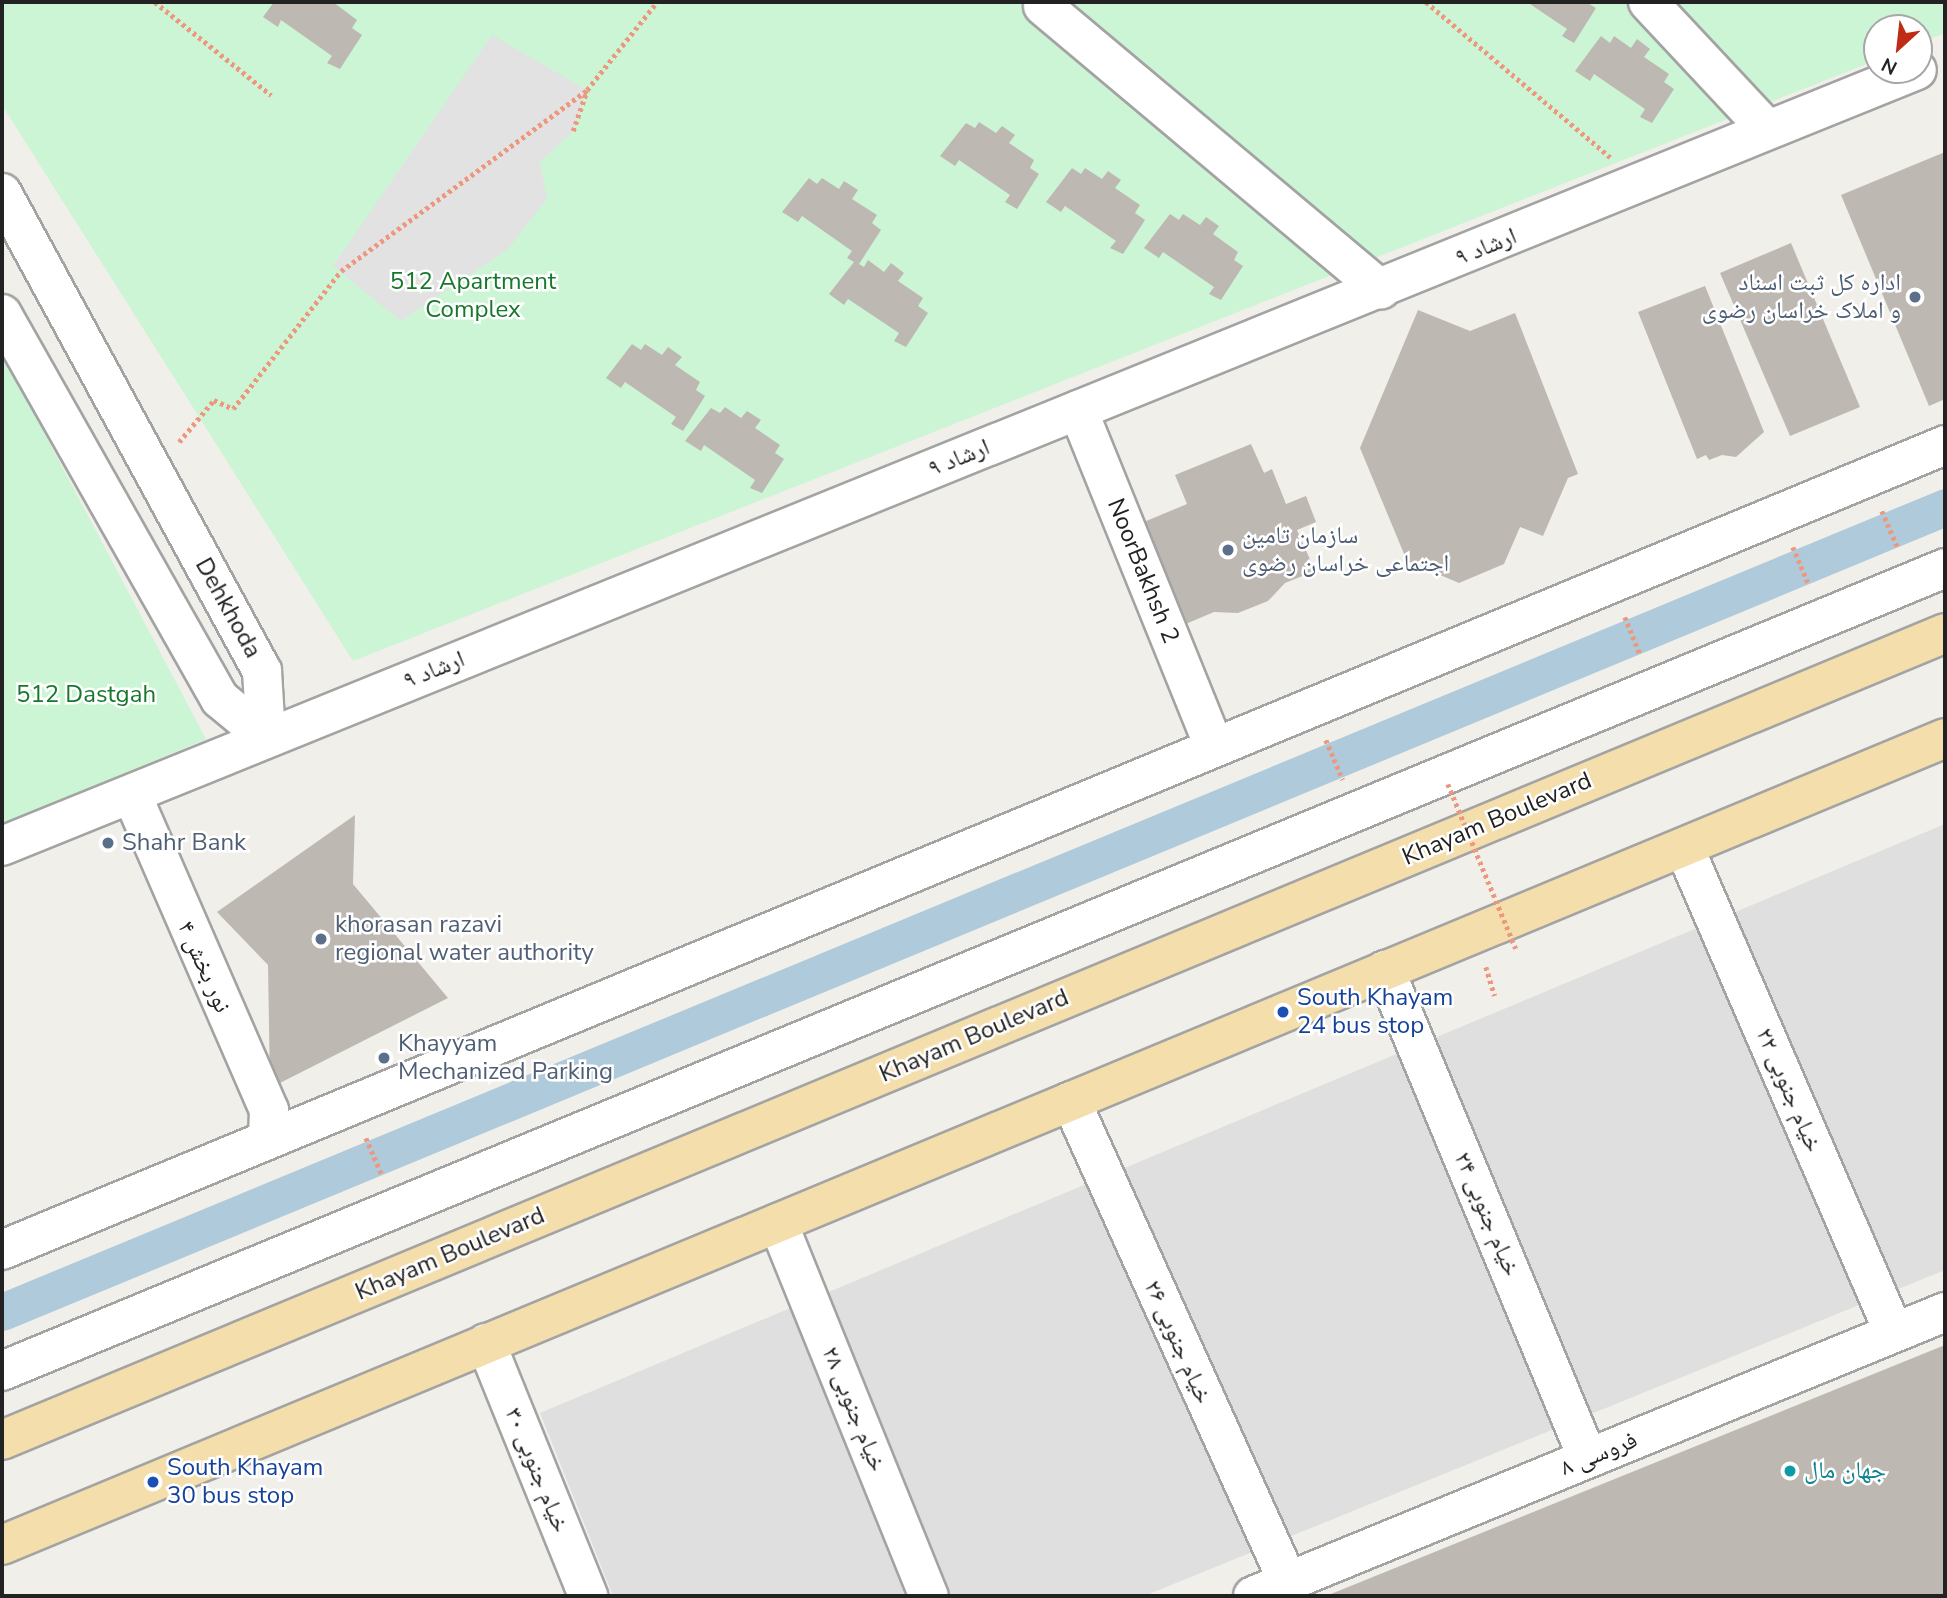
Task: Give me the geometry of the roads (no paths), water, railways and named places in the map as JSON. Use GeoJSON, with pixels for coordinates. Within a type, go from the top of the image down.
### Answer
{"type":"FeatureCollection","features":[{"type":"Feature","properties":{"kind":"main road","name":"Khayam Boulevard"},"geometry":{"type":"LineString","coordinates":[[2,1440],[1945,633]]}},
{"type":"Feature","properties":{"kind":"main road"},"geometry":{"type":"LineString","coordinates":[[2,1545],[1945,738]]}},
{"type":"Feature","properties":{"kind":"street"},"geometry":{"type":"LineString","coordinates":[[1648,2],[1766,128]]}},
{"type":"Feature","properties":{"kind":"street"},"geometry":{"type":"LineString","coordinates":[[1043,6],[1381,290]]}},
{"type":"Feature","properties":{"kind":"street","name":"ارشاد ۹"},"geometry":{"type":"LineString","coordinates":[[2,846],[132,795],[266,737],[1381,290],[1766,128],[1881,84]]}},
{"type":"Feature","properties":{"kind":"street","name":"Dehkhoda"},"geometry":{"type":"LineString","coordinates":[[2,193],[262,671],[266,737]]}},
{"type":"Feature","properties":{"kind":"street"},"geometry":{"type":"LineString","coordinates":[[2,314],[220,699],[266,737]]}},
{"type":"Feature","properties":{"kind":"street","name":"NoorBakhsh 2"},"geometry":{"type":"LineString","coordinates":[[1078,410],[1208,732]]}},
{"type":"Feature","properties":{"kind":"street"},"geometry":{"type":"LineString","coordinates":[[2,1250],[1945,445]]}},
{"type":"Feature","properties":{"kind":"street"},"geometry":{"type":"LineString","coordinates":[[2,1371],[1928,574]]}},
{"type":"Feature","properties":{"kind":"street","name":"نور بخش ۴"},"geometry":{"type":"LineString","coordinates":[[132,795],[268,1110],[268,1139]]}},
{"type":"Feature","properties":{"kind":"street","name":"خیام جنوبی ۲۲"},"geometry":{"type":"LineString","coordinates":[[1684,847],[1894,1333]]}},
{"type":"Feature","properties":{"kind":"street","name":"خیام جنوبی ۲۴"},"geometry":{"type":"LineString","coordinates":[[1385,970],[1588,1459]]}},
{"type":"Feature","properties":{"kind":"street","name":"خیام جنوبی ۲۶"},"geometry":{"type":"LineString","coordinates":[[1071,1101],[1270,1589]]}},
{"type":"Feature","properties":{"kind":"street","name":"خیام جنوبی ۲۸"},"geometry":{"type":"LineString","coordinates":[[778,1223],[929,1596]]}},
{"type":"Feature","properties":{"kind":"street","name":"فروسی ۸"},"geometry":{"type":"LineString","coordinates":[[1270,1589],[1945,1312]]}},
{"type":"Feature","properties":{"kind":"street","name":"خیام جنوبی ۳۰"},"geometry":{"type":"LineString","coordinates":[[486,1343],[588,1596]]}},
{"type":"Feature","properties":{"kind":"waterway"},"geometry":{"type":"LineString","coordinates":[[2,1312],[1945,507]]}},
{"type":"Feature","properties":{"kind":"place","name":"اداره کل ثبت اسناد و املاک خراسان رضوی"},"geometry":{"type":"Point","coordinates":[1915,297]}},
{"type":"Feature","properties":{"kind":"place","name":"سازمان تامین اجتماعی خراسان رضوی"},"geometry":{"type":"Point","coordinates":[1228,550]}},
{"type":"Feature","properties":{"kind":"place","name":"Shahr Bank"},"geometry":{"type":"Point","coordinates":[108,843]}},
{"type":"Feature","properties":{"kind":"place","name":"khorasan razavi regional water authority"},"geometry":{"type":"Point","coordinates":[321,939]}},
{"type":"Feature","properties":{"kind":"place","name":"South Khayam 24 bus stop"},"geometry":{"type":"Point","coordinates":[1283,1012]}},
{"type":"Feature","properties":{"kind":"place","name":"Khayyam Mechanized Parking"},"geometry":{"type":"Point","coordinates":[384,1058]}},
{"type":"Feature","properties":{"kind":"place","name":"جهان مال"},"geometry":{"type":"Point","coordinates":[1790,1471]}},
{"type":"Feature","properties":{"kind":"place","name":"South Khayam 30 bus stop"},"geometry":{"type":"Point","coordinates":[153,1482]}},
{"type":"Feature","properties":{"kind":"park label","name":"512 Apartment Complex"},"geometry":{"type":"Point","coordinates":[473,296]}},
{"type":"Feature","properties":{"kind":"park label","name":"512 Dastgah"},"geometry":{"type":"Point","coordinates":[86,695]}}]}
